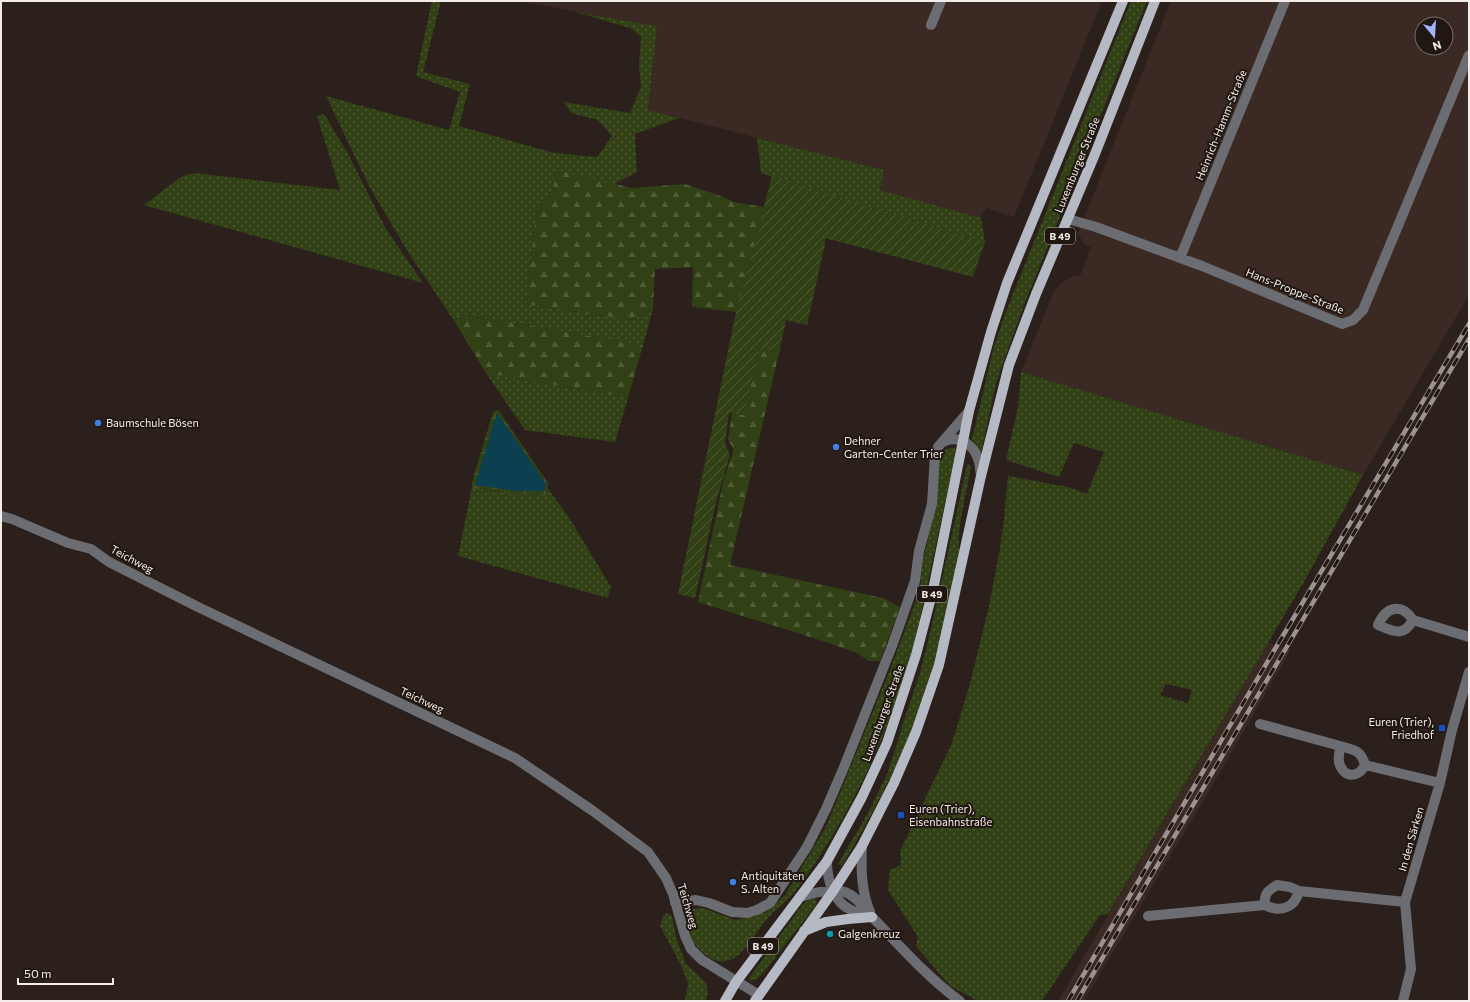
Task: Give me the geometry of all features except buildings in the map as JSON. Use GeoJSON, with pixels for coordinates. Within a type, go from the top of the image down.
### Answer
{"type":"FeatureCollection","features":[{"type":"Feature","properties":{"kind":"main road","name":"Luxemburger Straße"},"geometry":{"type":"LineString","coordinates":[[726,1001],[736,982],[826,861],[862,797],[887,743],[916,655],[934,590],[969,411],[991,332],[1007,283],[1123,1]]}},
{"type":"Feature","properties":{"kind":"main road","name":"Luxemburger Straße"},"geometry":{"type":"LineString","coordinates":[[757,998],[833,891],[862,846],[894,783],[916,732],[939,665],[981,476],[1010,365],[1036,294],[1068,219],[1155,1]]}},
{"type":"Feature","properties":{"kind":"main road"},"geometry":{"type":"LineString","coordinates":[[804,931],[826,922],[872,917]]}},
{"type":"Feature","properties":{"kind":"street"},"geometry":{"type":"LineString","coordinates":[[931,24],[941,1]]}},
{"type":"Feature","properties":{"kind":"street","name":"Heinrich-Hamm-Straße"},"geometry":{"type":"LineString","coordinates":[[1180,258],[1285,1]]}},
{"type":"Feature","properties":{"kind":"street","name":"Hans-Proppe-Straße"},"geometry":{"type":"LineString","coordinates":[[1068,219],[1096,227],[1180,258],[1342,324],[1353,320],[1363,310],[1469,54]]}},
{"type":"Feature","properties":{"kind":"street","name":"Luxemburger Straße"},"geometry":{"type":"LineString","coordinates":[[675,903],[696,900],[709,903],[732,912],[747,913],[757,910],[770,903],[807,847],[838,781],[892,646],[915,581],[919,550],[932,504],[933,460],[935,454],[938,447],[969,411]]}},
{"type":"Feature","properties":{"kind":"street"},"geometry":{"type":"LineString","coordinates":[[943,442],[955,439],[964,441]]}},
{"type":"Feature","properties":{"kind":"street","name":"Luxemburger Straße"},"geometry":{"type":"LineString","coordinates":[[964,441],[976,452],[981,476]]}},
{"type":"Feature","properties":{"kind":"street","name":"Teichweg"},"geometry":{"type":"LineString","coordinates":[[1,516],[68,543],[91,549],[109,562],[198,607],[515,758],[593,811],[648,852],[666,878],[685,936],[691,949],[702,960],[736,982],[757,998]]}},
{"type":"Feature","properties":{"kind":"street"},"geometry":{"type":"LineString","coordinates":[[1413,620],[1469,637]]}},
{"type":"Feature","properties":{"kind":"street","name":"In den Särken"},"geometry":{"type":"LineString","coordinates":[[1402,1001],[1411,969],[1405,902],[1440,783],[1452,730],[1469,672]]}},
{"type":"Feature","properties":{"kind":"street"},"geometry":{"type":"LineString","coordinates":[[1260,724],[1355,750],[1361,754],[1365,765],[1362,771],[1357,774],[1350,775],[1343,772],[1339,761],[1340,746]]}},
{"type":"Feature","properties":{"kind":"street"},"geometry":{"type":"LineString","coordinates":[[1365,765],[1440,783]]}},
{"type":"Feature","properties":{"kind":"street"},"geometry":{"type":"LineString","coordinates":[[862,846],[862,882],[865,898],[872,917],[935,981],[960,1001]]}},
{"type":"Feature","properties":{"kind":"street"},"geometry":{"type":"LineString","coordinates":[[826,861],[833,891],[839,901],[850,910],[872,917]]}},
{"type":"Feature","properties":{"kind":"street"},"geometry":{"type":"LineString","coordinates":[[1265,905],[1264,898],[1267,893],[1277,885],[1290,887],[1299,891],[1405,902]]}},
{"type":"Feature","properties":{"kind":"street"},"geometry":{"type":"LineString","coordinates":[[800,897],[815,893],[833,891]]}},
{"type":"Feature","properties":{"kind":"street"},"geometry":{"type":"LineString","coordinates":[[1148,916],[1265,905],[1272,909],[1278,909],[1289,906],[1297,898],[1299,891]]}},
{"type":"Feature","properties":{"kind":"shaded area"},"geometry":{"type":"Polygon","coordinates":[[[517,1],[1102,1],[1014,217],[986,208],[981,218],[880,190],[884,170],[648,110],[657,26],[517,1]]]}},
{"type":"Feature","properties":{"kind":"shaded area"},"geometry":{"type":"Polygon","coordinates":[[[1171,1],[1469,1],[1469,295],[1363,475],[1021,372],[1055,289],[1066,280],[1074,276],[1080,276],[1091,247],[1084,244],[1078,233],[1171,1]]]}},
{"type":"Feature","properties":{"kind":"shaded area"},"geometry":{"type":"Polygon","coordinates":[[[1268,642],[1290,651],[1224,766],[1084,1001],[1058,1001],[1268,642]]]}},
{"type":"Feature","properties":{"kind":"green space"},"geometry":{"type":"Polygon","coordinates":[[[432,1],[441,1],[423,72],[470,84],[459,126],[554,153],[597,157],[612,136],[598,120],[571,113],[564,102],[630,113],[641,87],[639,65],[641,37],[630,28],[575,12],[657,26],[648,110],[679,118],[635,134],[637,172],[614,184],[555,170],[553,192],[536,212],[526,304],[632,320],[653,309],[643,345],[462,314],[453,319],[408,252],[369,186],[326,96],[449,130],[460,92],[416,76],[432,1]]]}},
{"type":"Feature","properties":{"kind":"green space"},"geometry":{"type":"Polygon","coordinates":[[[1131,1],[1147,1],[1024,305],[996,383],[981,453],[972,439],[993,350],[1005,314],[1131,1]]]}},
{"type":"Feature","properties":{"kind":"green space"},"geometry":{"type":"Polygon","coordinates":[[[324,114],[347,152],[386,229],[423,283],[144,205],[182,176],[195,173],[340,190],[317,116],[324,114]]]}},
{"type":"Feature","properties":{"kind":"green space"},"geometry":{"type":"Polygon","coordinates":[[[757,138],[884,170],[880,190],[981,218],[985,242],[761,173],[757,138]]]}},
{"type":"Feature","properties":{"kind":"green space"},"geometry":{"type":"Polygon","coordinates":[[[555,169],[632,188],[685,184],[734,202],[764,207],[736,312],[692,307],[693,267],[655,269],[653,309],[632,320],[526,304],[536,212],[553,192],[555,169]]]}},
{"type":"Feature","properties":{"kind":"green space"},"geometry":{"type":"Polygon","coordinates":[[[772,176],[985,242],[973,277],[825,238],[825,244],[807,325],[786,320],[779,353],[759,349],[744,415],[729,413],[725,443],[730,455],[716,502],[695,598],[678,594],[736,312],[772,176]]]}},
{"type":"Feature","properties":{"kind":"green space"},"geometry":{"type":"Polygon","coordinates":[[[461,314],[643,345],[628,398],[486,373],[453,319],[461,314]]]}},
{"type":"Feature","properties":{"kind":"green space"},"geometry":{"type":"Polygon","coordinates":[[[759,349],[779,353],[730,565],[883,598],[900,607],[880,661],[869,661],[857,653],[826,642],[698,602],[724,478],[733,453],[733,448],[728,440],[732,413],[744,415],[759,349]]]}},
{"type":"Feature","properties":{"kind":"green space"},"geometry":{"type":"Polygon","coordinates":[[[1021,372],[1363,475],[1305,580],[1108,914],[1100,915],[1042,1001],[978,1001],[950,986],[916,946],[918,937],[888,890],[890,870],[901,865],[900,851],[952,743],[971,680],[989,606],[1000,548],[1008,476],[1068,487],[1087,494],[1104,452],[1074,443],[1059,477],[1006,460],[1018,407],[1021,372]],[[1166,684],[1160,695],[1188,703],[1192,690],[1166,684]]]}},
{"type":"Feature","properties":{"kind":"green space"},"geometry":{"type":"Polygon","coordinates":[[[486,373],[628,398],[615,442],[525,430],[486,373]]]}},
{"type":"Feature","properties":{"kind":"green space"},"geometry":{"type":"Polygon","coordinates":[[[496,410],[499,411],[548,483],[548,489],[545,495],[516,494],[476,489],[472,487],[472,482],[493,412],[496,410]]]}},
{"type":"Feature","properties":{"kind":"green space"},"geometry":{"type":"Polygon","coordinates":[[[950,448],[955,448],[956,452],[918,629],[898,696],[872,761],[840,823],[811,869],[793,894],[767,919],[739,955],[724,961],[710,958],[693,941],[686,926],[687,917],[693,909],[703,908],[735,920],[752,917],[766,912],[785,895],[826,827],[890,670],[920,590],[923,560],[936,506],[939,461],[943,451],[950,448]]]}},
{"type":"Feature","properties":{"kind":"green space"},"geometry":{"type":"Polygon","coordinates":[[[969,464],[971,467],[959,532],[959,550],[956,574],[931,677],[898,760],[872,814],[842,866],[838,864],[869,811],[887,774],[920,673],[933,621],[967,465],[969,464]]]}},
{"type":"Feature","properties":{"kind":"green space"},"geometry":{"type":"Polygon","coordinates":[[[472,487],[476,489],[516,494],[545,495],[548,489],[568,516],[611,587],[608,598],[458,556],[472,487]]]}},
{"type":"Feature","properties":{"kind":"green space"},"geometry":{"type":"Polygon","coordinates":[[[811,898],[817,901],[816,905],[764,972],[757,979],[750,981],[749,978],[803,904],[811,898]]]}},
{"type":"Feature","properties":{"kind":"green space"},"geometry":{"type":"Polygon","coordinates":[[[667,913],[672,916],[676,938],[686,964],[706,983],[708,994],[705,1001],[685,1001],[688,983],[681,965],[660,926],[663,916],[667,913]]]}},
{"type":"Feature","properties":{"kind":"water"},"geometry":{"type":"Polygon","coordinates":[[[497,413],[546,484],[544,491],[516,491],[475,485],[497,413]]]}},
{"type":"Feature","properties":{"kind":"railway"},"geometry":{"type":"LineString","coordinates":[[1068,1001],[1275,649],[1469,324]]}},
{"type":"Feature","properties":{"kind":"railway"},"geometry":{"type":"LineString","coordinates":[[1077,1001],[1469,339]]}},
{"type":"Feature","properties":{"kind":"place","name":"Baumschule Bösen"},"geometry":{"type":"Point","coordinates":[98,423]}},
{"type":"Feature","properties":{"kind":"place","name":"Dehner Garten-Center Trier"},"geometry":{"type":"Point","coordinates":[836,447]}},
{"type":"Feature","properties":{"kind":"place","name":"Euren (Trier), Friedhof"},"geometry":{"type":"Point","coordinates":[1442,728]}},
{"type":"Feature","properties":{"kind":"place","name":"Euren (Trier), Eisenbahnstraße"},"geometry":{"type":"Point","coordinates":[901,815]}},
{"type":"Feature","properties":{"kind":"place","name":"Antiquitäten S. Alten"},"geometry":{"type":"Point","coordinates":[733,882]}},
{"type":"Feature","properties":{"kind":"place","name":"Galgenkreuz"},"geometry":{"type":"Point","coordinates":[830,934]}}]}
